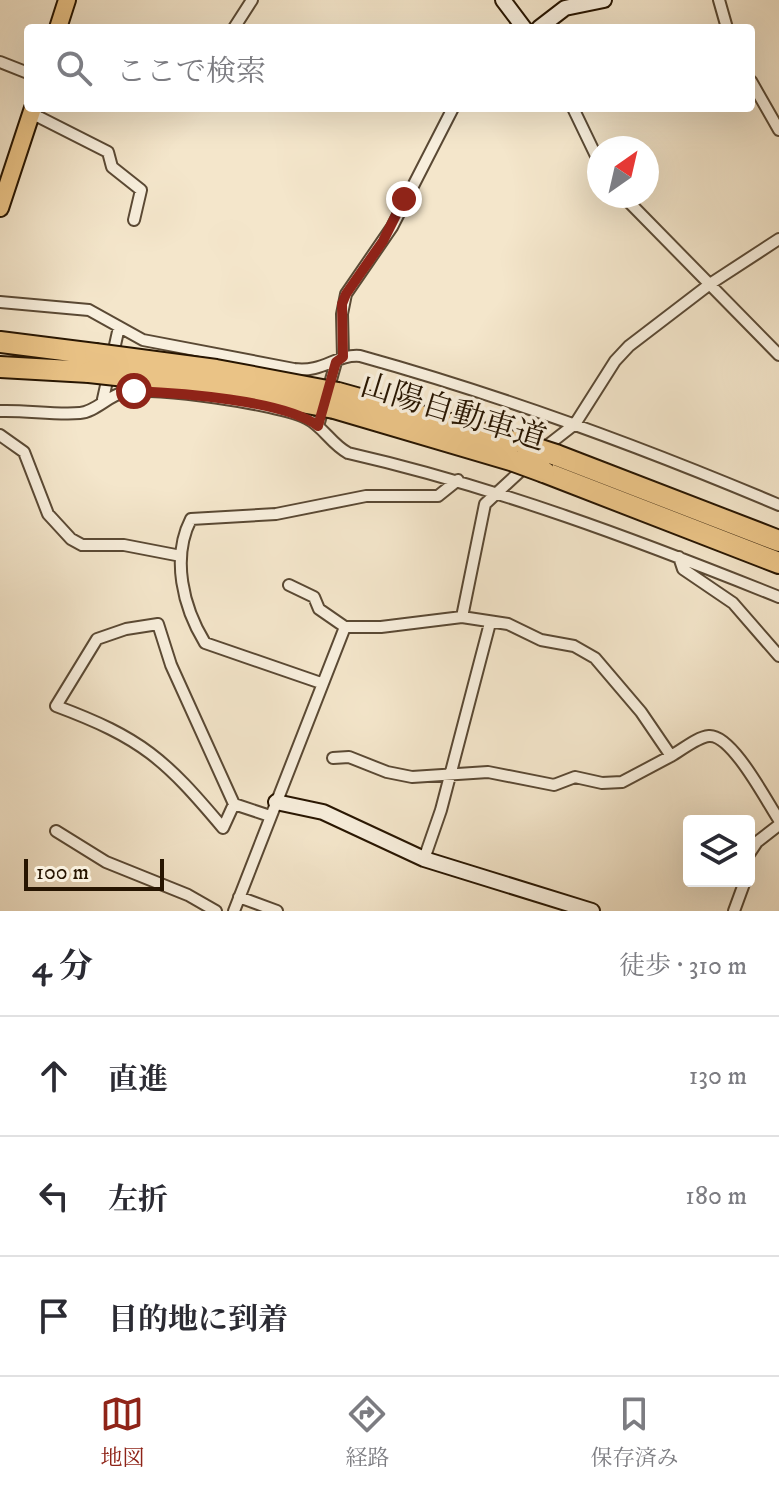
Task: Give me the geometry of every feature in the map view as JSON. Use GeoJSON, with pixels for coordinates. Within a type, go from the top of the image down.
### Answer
{"type":"FeatureCollection","features":[{"type":"Feature","properties":{"kind":"highway"},"geometry":{"type":"LineString","coordinates":[[0,342],[91,367]]}},
{"type":"Feature","properties":{"kind":"highway","name":"山陽自動車道"},"geometry":{"type":"LineString","coordinates":[[0,349],[166,379],[336,400]]}},
{"type":"Feature","properties":{"kind":"highway","name":"山陽自動車道"},"geometry":{"type":"LineString","coordinates":[[0,367],[216,370],[336,400],[519,453],[779,541]]}},
{"type":"Feature","properties":{"kind":"highway"},"geometry":{"type":"LineString","coordinates":[[0,374],[91,367]]}},
{"type":"Feature","properties":{"kind":"highway","name":"山陽自動車道"},"geometry":{"type":"LineString","coordinates":[[550,463],[779,563]]}},
{"type":"Feature","properties":{"kind":"main road"},"geometry":{"type":"LineString","coordinates":[[59,24],[67,0]]}},
{"type":"Feature","properties":{"kind":"main road"},"geometry":{"type":"LineString","coordinates":[[0,208],[32,112]]}},
{"type":"Feature","properties":{"kind":"street"},"geometry":{"type":"LineString","coordinates":[[237,24],[252,0]]}},
{"type":"Feature","properties":{"kind":"street"},"geometry":{"type":"LineString","coordinates":[[503,0],[521,24]]}},
{"type":"Feature","properties":{"kind":"street"},"geometry":{"type":"LineString","coordinates":[[544,24],[565,8],[604,0]]}},
{"type":"Feature","properties":{"kind":"street"},"geometry":{"type":"LineString","coordinates":[[719,0],[726,24]]}},
{"type":"Feature","properties":{"kind":"street"},"geometry":{"type":"LineString","coordinates":[[0,62],[24,71]]}},
{"type":"Feature","properties":{"kind":"street"},"geometry":{"type":"LineString","coordinates":[[755,88],[779,130]]}},
{"type":"Feature","properties":{"kind":"street"},"geometry":{"type":"LineString","coordinates":[[34,112],[108,152],[112,167],[141,190],[134,220]]}},
{"type":"Feature","properties":{"kind":"street"},"geometry":{"type":"LineString","coordinates":[[318,426],[340,360],[342,304],[346,294],[392,227],[451,112]]}},
{"type":"Feature","properties":{"kind":"street"},"geometry":{"type":"LineString","coordinates":[[575,112],[587,137]]}},
{"type":"Feature","properties":{"kind":"street"},"geometry":{"type":"LineString","coordinates":[[635,208],[712,283],[779,355]]}},
{"type":"Feature","properties":{"kind":"street"},"geometry":{"type":"LineString","coordinates":[[462,617],[485,504],[550,441],[575,424],[615,361],[712,283],[779,239]]}},
{"type":"Feature","properties":{"kind":"street"},"geometry":{"type":"LineString","coordinates":[[0,302],[89,310],[143,340],[294,369],[318,370],[340,360],[360,356],[575,424],[779,505]]}},
{"type":"Feature","properties":{"kind":"street"},"geometry":{"type":"LineString","coordinates":[[103,399],[119,327]]}},
{"type":"Feature","properties":{"kind":"street"},"geometry":{"type":"LineString","coordinates":[[0,411],[82,413],[103,399],[134,391],[202,397],[299,415],[318,426],[336,446],[348,453],[498,491],[779,597]]}},
{"type":"Feature","properties":{"kind":"street"},"geometry":{"type":"LineString","coordinates":[[0,435],[24,452],[45,508],[71,539],[82,545],[124,545],[181,556]]}},
{"type":"Feature","properties":{"kind":"street"},"geometry":{"type":"LineString","coordinates":[[321,683],[205,643],[186,598],[181,556],[191,519],[276,514],[366,496],[438,496],[458,480]]}},
{"type":"Feature","properties":{"kind":"street"},"geometry":{"type":"LineString","coordinates":[[679,557],[683,569],[733,603],[779,656]]}},
{"type":"Feature","properties":{"kind":"street"},"geometry":{"type":"LineString","coordinates":[[289,585],[314,597],[319,609],[345,627],[381,627],[462,617],[508,624],[541,640],[574,646],[595,658],[641,712],[671,756]]}},
{"type":"Feature","properties":{"kind":"street"},"geometry":{"type":"LineString","coordinates":[[424,859],[451,774],[490,623]]}},
{"type":"Feature","properties":{"kind":"street"},"geometry":{"type":"LineString","coordinates":[[158,624],[171,665],[234,804],[223,828],[177,773],[156,755],[104,724],[56,706],[97,639],[126,629],[158,624]]}},
{"type":"Feature","properties":{"kind":"street"},"geometry":{"type":"LineString","coordinates":[[234,911],[345,627]]}},
{"type":"Feature","properties":{"kind":"street"},"geometry":{"type":"LineString","coordinates":[[333,758],[349,757],[400,775],[488,772],[554,785],[575,777],[611,783],[631,778],[707,736],[717,736],[733,750],[779,822],[755,845]]}},
{"type":"Feature","properties":{"kind":"street"},"geometry":{"type":"LineString","coordinates":[[234,804],[323,812],[424,859],[592,911]]}},
{"type":"Feature","properties":{"kind":"street"},"geometry":{"type":"LineString","coordinates":[[56,831],[106,862],[188,895],[216,911]]}},
{"type":"Feature","properties":{"kind":"street"},"geometry":{"type":"LineString","coordinates":[[734,911],[743,887]]}},
{"type":"Feature","properties":{"kind":"street"},"geometry":{"type":"LineString","coordinates":[[239,897],[277,911]]}},
{"type":"Feature","properties":{"kind":"route"},"geometry":{"type":"LineString","coordinates":[[134,391],[239,403],[299,415],[318,426],[336,362],[343,357],[342,304],[357,275],[395,222],[404,199]]}}]}
